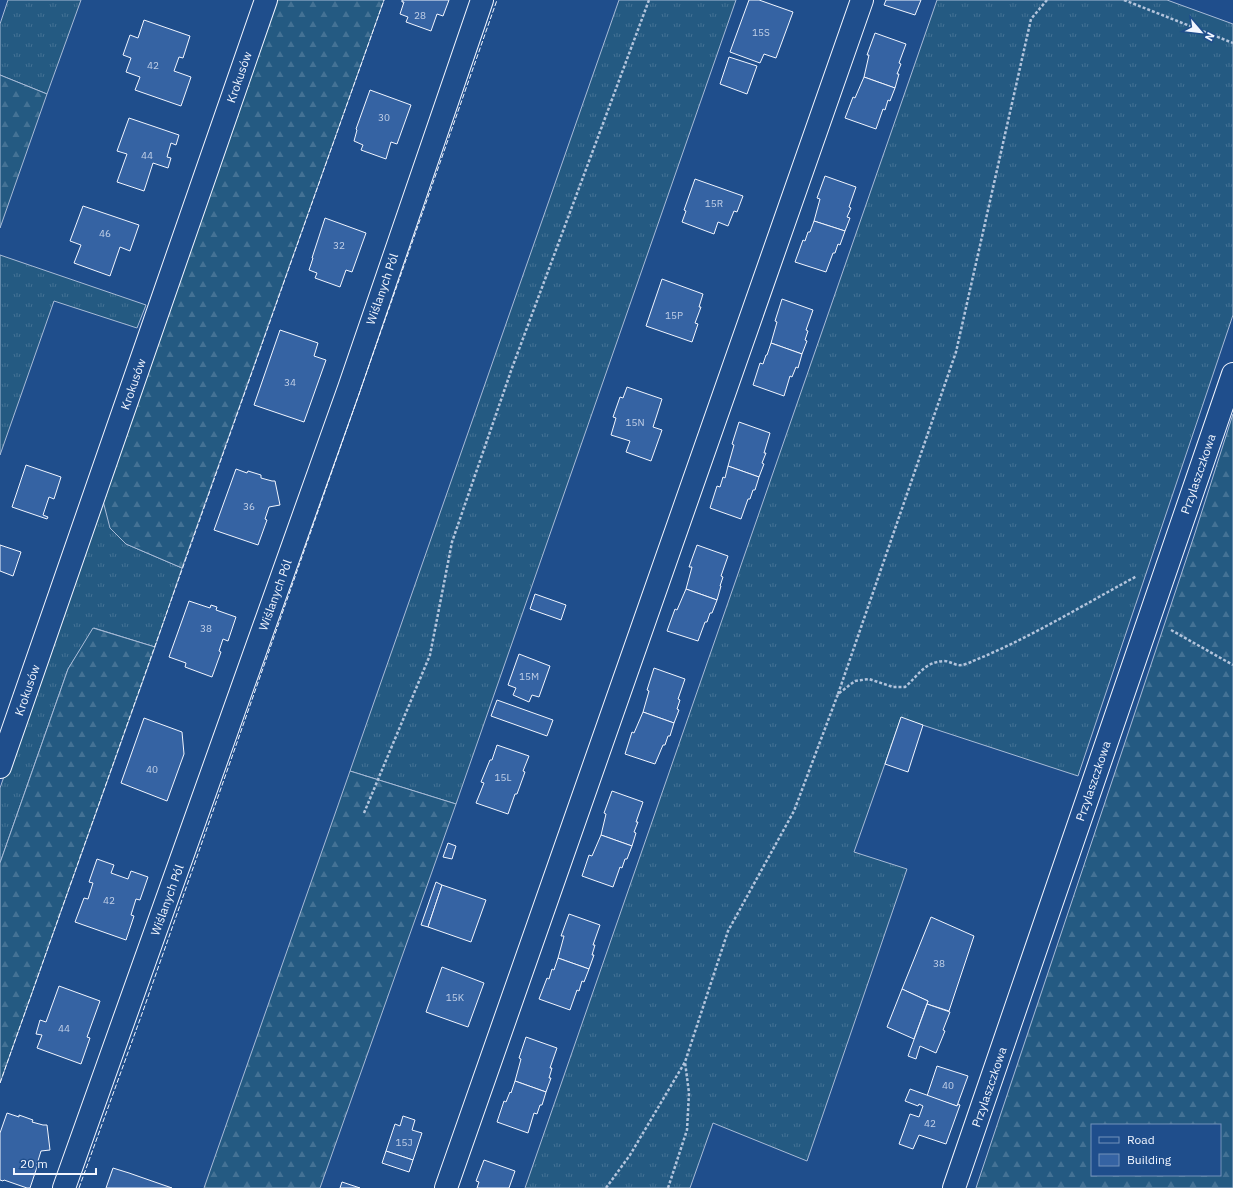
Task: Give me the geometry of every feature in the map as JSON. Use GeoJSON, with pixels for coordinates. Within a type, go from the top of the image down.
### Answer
{"type":"FeatureCollection","features":[{"type":"Feature","properties":{"kind":"street","name":"Krokusów"},"geometry":{"type":"LineString","coordinates":[[0,767],[266,0]]}},
{"type":"Feature","properties":{"kind":"street","name":"Wiślanych Pól"},"geometry":{"type":"LineString","coordinates":[[64,1188],[349,388],[482,0]]}},
{"type":"Feature","properties":{"kind":"street"},"geometry":{"type":"LineString","coordinates":[[446,1188],[862,0]]}},
{"type":"Feature","properties":{"kind":"street","name":"Przylaszczkowa"},"geometry":{"type":"LineString","coordinates":[[954,1188],[1233,374]]}},
{"type":"Feature","properties":{"kind":"path"},"geometry":{"type":"LineString","coordinates":[[364,813],[430,655],[452,542],[512,368],[649,0]]}},
{"type":"Feature","properties":{"kind":"path"},"geometry":{"type":"LineString","coordinates":[[606,1188],[630,1155],[685,1062],[728,931],[794,811],[838,694],[956,352],[1031,19],[1047,0]]}},
{"type":"Feature","properties":{"kind":"path"},"geometry":{"type":"LineString","coordinates":[[1124,0],[1233,43]]}},
{"type":"Feature","properties":{"kind":"path"},"geometry":{"type":"LineString","coordinates":[[838,694],[855,681],[870,679],[893,687],[905,687],[914,680],[919,672],[929,665],[945,661],[959,666],[972,662],[1028,636],[1138,575]]}},
{"type":"Feature","properties":{"kind":"path"},"geometry":{"type":"LineString","coordinates":[[1149,617],[1233,665]]}},
{"type":"Feature","properties":{"kind":"path"},"geometry":{"type":"LineString","coordinates":[[668,1188],[687,1130],[689,1093],[685,1062]]}},
{"type":"Feature","properties":{"kind":"green space"},"geometry":{"type":"Polygon","coordinates":[[[8,0],[81,0],[47,94],[0,75],[0,24],[8,0]]]}},
{"type":"Feature","properties":{"kind":"green space"},"geometry":{"type":"Polygon","coordinates":[[[276,0],[384,0],[182,568],[126,544],[110,528],[102,497],[276,0]]]}},
{"type":"Feature","properties":{"kind":"green space"},"geometry":{"type":"Polygon","coordinates":[[[619,0],[736,0],[456,804],[350,771],[619,0]]]}},
{"type":"Feature","properties":{"kind":"green space"},"geometry":{"type":"Polygon","coordinates":[[[937,0],[1167,0],[1233,24],[1233,315],[1078,776],[901,718],[854,852],[907,869],[807,1161],[713,1123],[690,1188],[525,1188],[937,0]]]}},
{"type":"Feature","properties":{"kind":"green space"},"geometry":{"type":"Polygon","coordinates":[[[0,75],[47,94],[0,228],[0,75]]]}},
{"type":"Feature","properties":{"kind":"green space"},"geometry":{"type":"Polygon","coordinates":[[[0,255],[146,305],[137,328],[54,301],[0,455],[0,255]]]}},
{"type":"Feature","properties":{"kind":"green space"},"geometry":{"type":"Polygon","coordinates":[[[1233,414],[1233,1188],[976,1188],[1194,536],[1233,414]]]}},
{"type":"Feature","properties":{"kind":"green space"},"geometry":{"type":"Polygon","coordinates":[[[102,497],[126,544],[182,568],[155,647],[94,628],[68,669],[0,863],[0,788],[102,497]]]}},
{"type":"Feature","properties":{"kind":"green space"},"geometry":{"type":"Polygon","coordinates":[[[93,628],[155,647],[0,1083],[0,863],[68,669],[93,628]]]}},
{"type":"Feature","properties":{"kind":"green space"},"geometry":{"type":"Polygon","coordinates":[[[350,771],[456,804],[320,1188],[204,1188],[350,771]]]}},
{"type":"Feature","properties":{"kind":"building"},"geometry":{"type":"Polygon","coordinates":[[[402,0],[449,0],[443,16],[437,14],[431,31],[406,22],[408,17],[400,14],[404,2],[402,2],[402,0]]]}},
{"type":"Feature","properties":{"kind":"building"},"geometry":{"type":"Polygon","coordinates":[[[749,0],[759,0],[793,12],[776,58],[764,54],[760,63],[730,52],[749,0]]]}},
{"type":"Feature","properties":{"kind":"building"},"geometry":{"type":"Polygon","coordinates":[[[886,0],[921,0],[915,15],[884,5],[886,0]]]}},
{"type":"Feature","properties":{"kind":"building"},"geometry":{"type":"Polygon","coordinates":[[[144,20],[190,36],[183,58],[179,57],[174,71],[191,77],[181,106],[135,90],[140,77],[126,72],[131,58],[123,55],[130,35],[138,38],[144,20]]]}},
{"type":"Feature","properties":{"kind":"building"},"geometry":{"type":"Polygon","coordinates":[[[875,33],[906,44],[899,63],[901,64],[897,74],[899,74],[895,88],[864,77],[869,55],[867,55],[875,33]]]}},
{"type":"Feature","properties":{"kind":"building"},"geometry":{"type":"Polygon","coordinates":[[[729,57],[757,66],[747,94],[720,84],[729,57]]]}},
{"type":"Feature","properties":{"kind":"building"},"geometry":{"type":"Polygon","coordinates":[[[864,77],[895,88],[890,101],[888,100],[885,110],[883,109],[876,129],[845,118],[853,97],[855,98],[864,77]]]}},
{"type":"Feature","properties":{"kind":"building"},"geometry":{"type":"Polygon","coordinates":[[[370,90],[411,105],[397,144],[391,142],[386,159],[361,150],[363,145],[354,141],[356,129],[370,90]]]}},
{"type":"Feature","properties":{"kind":"building"},"geometry":{"type":"Polygon","coordinates":[[[129,118],[179,135],[176,145],[171,143],[167,157],[171,158],[168,168],[153,163],[144,191],[117,182],[127,154],[117,151],[129,118]]]}},
{"type":"Feature","properties":{"kind":"building"},"geometry":{"type":"Polygon","coordinates":[[[825,176],[856,187],[849,207],[851,208],[847,217],[850,218],[845,231],[814,221],[820,199],[817,198],[825,176]]]}},
{"type":"Feature","properties":{"kind":"building"},"geometry":{"type":"Polygon","coordinates":[[[695,179],[743,196],[737,212],[734,211],[728,226],[718,222],[714,234],[682,222],[686,211],[684,210],[695,179]]]}},
{"type":"Feature","properties":{"kind":"building"},"geometry":{"type":"Polygon","coordinates":[[[83,206],[139,225],[130,251],[120,247],[110,276],[74,263],[81,245],[70,241],[83,206]]]}},
{"type":"Feature","properties":{"kind":"building"},"geometry":{"type":"Polygon","coordinates":[[[325,218],[366,233],[352,272],[346,270],[340,287],[315,278],[317,273],[309,270],[325,218]]]}},
{"type":"Feature","properties":{"kind":"building"},"geometry":{"type":"Polygon","coordinates":[[[814,221],[845,231],[840,245],[838,244],[835,253],[833,253],[826,272],[795,262],[803,240],[805,241],[814,221]]]}},
{"type":"Feature","properties":{"kind":"building"},"geometry":{"type":"Polygon","coordinates":[[[662,279],[703,294],[699,307],[701,307],[695,323],[698,324],[692,342],[646,326],[662,279]]]}},
{"type":"Feature","properties":{"kind":"building"},"geometry":{"type":"Polygon","coordinates":[[[782,299],[813,310],[806,330],[808,331],[805,340],[807,341],[802,354],[771,343],[777,322],[775,321],[782,299]]]}},
{"type":"Feature","properties":{"kind":"building"},"geometry":{"type":"Polygon","coordinates":[[[280,330],[318,343],[314,356],[326,360],[304,422],[254,405],[280,330]]]}},
{"type":"Feature","properties":{"kind":"building"},"geometry":{"type":"Polygon","coordinates":[[[771,343],[802,354],[798,368],[796,367],[792,377],[790,376],[784,396],[753,385],[760,363],[763,364],[771,343]]]}},
{"type":"Feature","properties":{"kind":"building"},"geometry":{"type":"Polygon","coordinates":[[[627,387],[662,399],[653,427],[662,430],[651,461],[626,452],[630,441],[611,435],[616,418],[613,417],[620,397],[623,398],[627,387]]]}},
{"type":"Feature","properties":{"kind":"building"},"geometry":{"type":"Polygon","coordinates":[[[739,422],[770,433],[764,453],[766,453],[762,463],[764,464],[759,477],[728,466],[734,445],[732,444],[739,422]]]}},
{"type":"Feature","properties":{"kind":"building"},"geometry":{"type":"Polygon","coordinates":[[[26,465],[61,477],[54,499],[49,497],[43,515],[48,517],[47,519],[12,507],[26,465]]]}},
{"type":"Feature","properties":{"kind":"building"},"geometry":{"type":"Polygon","coordinates":[[[728,466],[759,477],[755,490],[753,490],[750,499],[748,499],[741,519],[710,508],[717,486],[720,487],[723,477],[725,478],[728,466]]]}},
{"type":"Feature","properties":{"kind":"building"},"geometry":{"type":"Polygon","coordinates":[[[236,469],[247,473],[248,471],[261,475],[261,478],[275,481],[280,505],[269,507],[265,519],[267,520],[258,545],[214,530],[236,469]]]}},
{"type":"Feature","properties":{"kind":"building"},"geometry":{"type":"Polygon","coordinates":[[[0,545],[21,552],[13,576],[0,571],[0,545]]]}},
{"type":"Feature","properties":{"kind":"building"},"geometry":{"type":"Polygon","coordinates":[[[697,545],[728,556],[721,576],[723,577],[717,600],[686,589],[692,567],[689,567],[697,545]]]}},
{"type":"Feature","properties":{"kind":"building"},"geometry":{"type":"Polygon","coordinates":[[[686,589],[717,600],[712,613],[710,613],[707,622],[705,622],[698,641],[667,631],[675,609],[677,610],[686,589]]]}},
{"type":"Feature","properties":{"kind":"building"},"geometry":{"type":"Polygon","coordinates":[[[535,594],[566,605],[561,620],[530,609],[535,594]]]}},
{"type":"Feature","properties":{"kind":"building"},"geometry":{"type":"Polygon","coordinates":[[[189,601],[210,608],[211,605],[217,607],[216,610],[236,617],[228,641],[223,639],[219,651],[221,652],[212,677],[185,667],[186,663],[169,657],[189,601]]]}},
{"type":"Feature","properties":{"kind":"building"},"geometry":{"type":"Polygon","coordinates":[[[519,654],[550,666],[539,697],[532,695],[529,702],[513,695],[516,688],[508,685],[519,654]]]}},
{"type":"Feature","properties":{"kind":"building"},"geometry":{"type":"Polygon","coordinates":[[[654,668],[685,679],[678,699],[680,700],[677,709],[679,710],[674,723],[643,712],[649,691],[647,690],[654,668]]]}},
{"type":"Feature","properties":{"kind":"building"},"geometry":{"type":"Polygon","coordinates":[[[497,700],[553,720],[547,736],[491,716],[497,700]]]}},
{"type":"Feature","properties":{"kind":"building"},"geometry":{"type":"Polygon","coordinates":[[[643,712],[674,723],[670,736],[668,736],[665,745],[663,745],[655,764],[625,754],[632,732],[634,733],[643,712]]]}},
{"type":"Feature","properties":{"kind":"building"},"geometry":{"type":"Polygon","coordinates":[[[901,717],[923,725],[908,772],[885,764],[901,717]]]}},
{"type":"Feature","properties":{"kind":"building"},"geometry":{"type":"Polygon","coordinates":[[[144,718],[182,732],[184,754],[167,801],[121,783],[144,718]]]}},
{"type":"Feature","properties":{"kind":"building"},"geometry":{"type":"Polygon","coordinates":[[[497,745],[529,756],[523,771],[525,772],[508,814],[476,803],[484,783],[481,782],[490,760],[492,760],[497,745]]]}},
{"type":"Feature","properties":{"kind":"building"},"geometry":{"type":"Polygon","coordinates":[[[612,791],[643,802],[636,822],[638,822],[634,832],[636,833],[632,846],[601,835],[606,814],[604,813],[612,791]]]}},
{"type":"Feature","properties":{"kind":"building"},"geometry":{"type":"Polygon","coordinates":[[[601,835],[632,846],[622,868],[620,867],[613,887],[582,876],[589,855],[592,856],[601,835]]]}},
{"type":"Feature","properties":{"kind":"building"},"geometry":{"type":"Polygon","coordinates":[[[448,843],[456,846],[452,859],[443,857],[448,843]]]}},
{"type":"Feature","properties":{"kind":"building"},"geometry":{"type":"Polygon","coordinates":[[[97,859],[114,865],[111,873],[128,879],[131,871],[148,877],[140,900],[136,899],[131,915],[134,916],[126,940],[75,922],[84,898],[88,899],[93,883],[89,882],[97,859]]]}},
{"type":"Feature","properties":{"kind":"building"},"geometry":{"type":"Polygon","coordinates":[[[436,882],[442,885],[428,927],[421,925],[436,882]]]}},
{"type":"Feature","properties":{"kind":"building"},"geometry":{"type":"Polygon","coordinates":[[[442,885],[486,900],[471,942],[428,927],[442,885]]]}},
{"type":"Feature","properties":{"kind":"building"},"geometry":{"type":"Polygon","coordinates":[[[569,914],[600,925],[593,945],[595,945],[592,955],[594,955],[589,969],[558,958],[564,936],[561,936],[569,914]]]}},
{"type":"Feature","properties":{"kind":"building"},"geometry":{"type":"Polygon","coordinates":[[[931,917],[974,936],[949,1011],[927,1004],[928,1001],[902,989],[931,917]]]}},
{"type":"Feature","properties":{"kind":"building"},"geometry":{"type":"Polygon","coordinates":[[[558,958],[589,969],[584,982],[582,981],[579,991],[577,990],[570,1010],[539,999],[547,978],[549,979],[552,969],[554,970],[558,958]]]}},
{"type":"Feature","properties":{"kind":"building"},"geometry":{"type":"Polygon","coordinates":[[[442,967],[484,983],[468,1027],[426,1012],[442,967]]]}},
{"type":"Feature","properties":{"kind":"building"},"geometry":{"type":"Polygon","coordinates":[[[59,986],[100,1001],[87,1037],[90,1038],[81,1064],[37,1048],[42,1035],[36,1034],[40,1020],[46,1022],[59,986]]]}},
{"type":"Feature","properties":{"kind":"building"},"geometry":{"type":"Polygon","coordinates":[[[902,989],[928,1001],[914,1039],[887,1027],[902,989]]]}},
{"type":"Feature","properties":{"kind":"building"},"geometry":{"type":"Polygon","coordinates":[[[927,1004],[950,1012],[943,1030],[945,1031],[936,1053],[920,1046],[916,1059],[908,1056],[927,1004]]]}},
{"type":"Feature","properties":{"kind":"building"},"geometry":{"type":"Polygon","coordinates":[[[526,1037],[557,1048],[550,1068],[552,1068],[549,1078],[551,1078],[546,1092],[515,1081],[521,1059],[519,1058],[526,1037]]]}},
{"type":"Feature","properties":{"kind":"building"},"geometry":{"type":"Polygon","coordinates":[[[937,1066],[968,1076],[957,1106],[927,1096],[937,1066]]]}},
{"type":"Feature","properties":{"kind":"building"},"geometry":{"type":"Polygon","coordinates":[[[515,1081],[546,1092],[542,1105],[540,1105],[537,1114],[534,1113],[528,1133],[497,1122],[504,1101],[506,1102],[510,1092],[511,1093],[515,1081]]]}},
{"type":"Feature","properties":{"kind":"building"},"geometry":{"type":"Polygon","coordinates":[[[910,1089],[957,1106],[958,1104],[960,1105],[946,1144],[919,1135],[913,1149],[899,1144],[910,1114],[919,1117],[923,1106],[919,1104],[918,1106],[905,1101],[910,1089]]]}},
{"type":"Feature","properties":{"kind":"building"},"geometry":{"type":"Polygon","coordinates":[[[7,1113],[19,1117],[19,1115],[33,1120],[32,1122],[47,1125],[50,1150],[41,1151],[30,1188],[0,1180],[0,1133],[7,1113]]]}},
{"type":"Feature","properties":{"kind":"building"},"geometry":{"type":"Polygon","coordinates":[[[403,1116],[415,1120],[412,1130],[422,1133],[413,1160],[386,1151],[395,1124],[400,1126],[403,1116]]]}},
{"type":"Feature","properties":{"kind":"building"},"geometry":{"type":"Polygon","coordinates":[[[386,1151],[413,1160],[409,1172],[382,1163],[386,1151]]]}},
{"type":"Feature","properties":{"kind":"building"},"geometry":{"type":"Polygon","coordinates":[[[484,1160],[515,1171],[509,1188],[477,1188],[479,1182],[476,1181],[484,1160]]]}},
{"type":"Feature","properties":{"kind":"building"},"geometry":{"type":"Polygon","coordinates":[[[113,1168],[129,1173],[172,1188],[106,1188],[113,1168]]]}},
{"type":"Feature","properties":{"kind":"building"},"geometry":{"type":"Polygon","coordinates":[[[342,1182],[360,1188],[340,1188],[342,1182]]]}},
{"type":"Feature","properties":{"kind":"fence"},"geometry":{"type":"LineString","coordinates":[[0,1083],[384,0]]}},
{"type":"Feature","properties":{"kind":"fence"},"geometry":{"type":"LineString","coordinates":[[79,1188],[143,1011],[497,0]]}}]}
